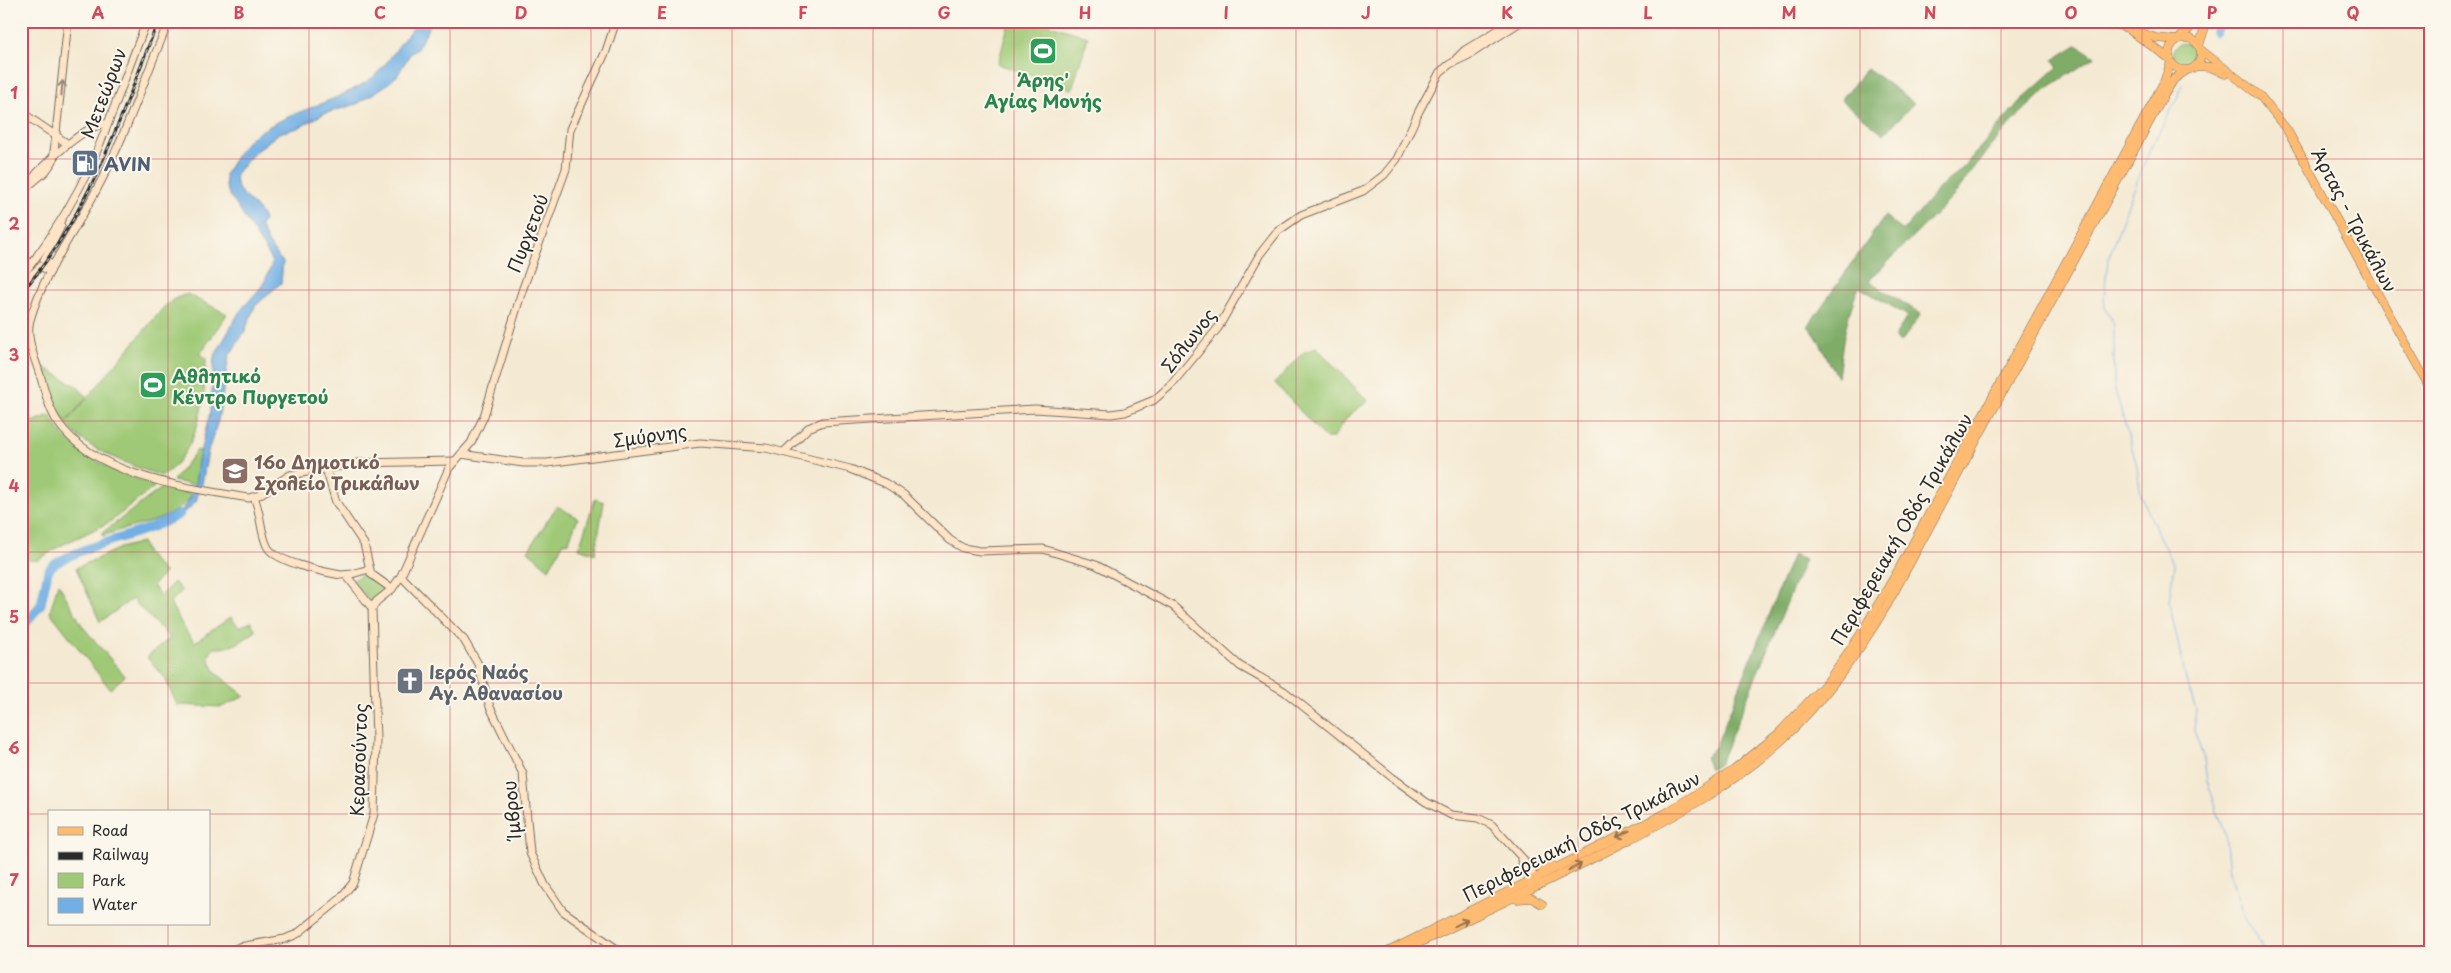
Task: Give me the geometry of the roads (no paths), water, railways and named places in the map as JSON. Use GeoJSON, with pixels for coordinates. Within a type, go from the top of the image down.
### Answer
{"type":"FeatureCollection","features":[{"type":"Feature","properties":{"kind":"main road"},"geometry":{"type":"LineString","coordinates":[[2106,21],[2156,38],[2191,39],[2200,48]]}},
{"type":"Feature","properties":{"kind":"main road"},"geometry":{"type":"LineString","coordinates":[[2171,60],[2170,48],[2197,21]]}},
{"type":"Feature","properties":{"kind":"main road"},"geometry":{"type":"LineString","coordinates":[[2130,30],[2171,60],[2178,68],[2187,70],[2196,66],[2200,59],[2200,48],[2207,21]]}},
{"type":"Feature","properties":{"kind":"main road","name":"Άρτας - Τρικάλων"},"geometry":{"type":"LineString","coordinates":[[2200,48],[2267,104],[2296,143],[2430,388]]}},
{"type":"Feature","properties":{"kind":"main road","name":"Περιφερειακή Οδός Τρικάλων"},"geometry":{"type":"LineString","coordinates":[[1387,952],[1532,878],[1666,813],[1728,775],[1778,734],[1832,676],[1860,635],[1904,561],[2164,82],[2171,60]]}},
{"type":"Feature","properties":{"kind":"main road","name":"Άρτας - Τρικάλων"},"geometry":{"type":"LineString","coordinates":[[2196,66],[2210,67],[2238,80]]}},
{"type":"Feature","properties":{"kind":"main road","name":"Περιφερειακή Οδός Τρικάλων"},"geometry":{"type":"LineString","coordinates":[[1402,952],[1536,887],[1676,815],[1712,794],[1778,744],[1833,686],[1887,605],[2168,88],[2174,80],[2187,70]]}},
{"type":"Feature","properties":{"kind":"main road"},"geometry":{"type":"LineString","coordinates":[[1527,864],[1541,868],[1561,864]]}},
{"type":"Feature","properties":{"kind":"main road"},"geometry":{"type":"LineString","coordinates":[[1505,902],[1528,898],[1542,904]]}},
{"type":"Feature","properties":{"kind":"street"},"geometry":{"type":"LineString","coordinates":[[54,154],[68,21]]}},
{"type":"Feature","properties":{"kind":"street","name":"Μετεώρων"},"geometry":{"type":"LineString","coordinates":[[21,277],[64,215],[94,159],[147,21]]}},
{"type":"Feature","properties":{"kind":"street"},"geometry":{"type":"LineString","coordinates":[[169,21],[109,166],[52,269],[35,307],[29,328],[36,361],[55,418],[74,440],[95,455],[149,479],[205,491],[254,497],[287,476],[378,461],[453,461],[401,576],[392,589],[377,601],[372,608],[346,575]]}},
{"type":"Feature","properties":{"kind":"street","name":"Πυργετού"},"geometry":{"type":"LineString","coordinates":[[453,461],[476,435],[484,416],[522,291],[566,169],[570,129],[601,63],[616,21]]}},
{"type":"Feature","properties":{"kind":"street","name":"Σόλωνος"},"geometry":{"type":"LineString","coordinates":[[784,452],[808,428],[828,421],[1035,409],[1111,414],[1125,412],[1154,400],[1171,385],[1218,328],[1260,254],[1278,231],[1301,215],[1363,191],[1390,170],[1438,77],[1465,50],[1513,21]]}},
{"type":"Feature","properties":{"kind":"street","name":"Σόλωνος"},"geometry":{"type":"LineString","coordinates":[[1453,62],[1469,55],[1522,21]]}},
{"type":"Feature","properties":{"kind":"street"},"geometry":{"type":"LineString","coordinates":[[21,112],[68,144]]}},
{"type":"Feature","properties":{"kind":"street"},"geometry":{"type":"LineString","coordinates":[[21,192],[29,186],[33,176],[54,154],[97,125],[107,124]]}},
{"type":"Feature","properties":{"kind":"street"},"geometry":{"type":"LineString","coordinates":[[52,269],[44,260],[58,236],[64,215]]}},
{"type":"Feature","properties":{"kind":"street"},"geometry":{"type":"LineString","coordinates":[[21,285],[41,266],[52,269]]}},
{"type":"Feature","properties":{"kind":"street","name":"Σμύρνης"},"geometry":{"type":"LineString","coordinates":[[461,454],[524,462],[555,462],[708,442],[784,452],[842,467],[890,486],[922,511],[950,540],[963,548],[980,551],[1016,548],[1052,550],[1103,568],[1167,603],[1240,666],[1284,691],[1404,786],[1447,813],[1474,817],[1490,824],[1507,840],[1520,857]]}},
{"type":"Feature","properties":{"kind":"street"},"geometry":{"type":"LineString","coordinates":[[326,469],[336,502],[364,544],[369,569],[375,579],[392,589]]}},
{"type":"Feature","properties":{"kind":"street"},"geometry":{"type":"LineString","coordinates":[[254,497],[260,512],[266,544],[273,554],[318,570],[346,575],[369,569]]}},
{"type":"Feature","properties":{"kind":"street","name":"Ίμβρου"},"geometry":{"type":"LineString","coordinates":[[401,576],[428,606],[464,640],[478,664],[490,707],[523,774],[530,853],[550,893],[563,911],[621,952]]}},
{"type":"Feature","properties":{"kind":"street","name":"Κερασούντος"},"geometry":{"type":"LineString","coordinates":[[228,952],[238,947],[285,939],[297,934],[338,901],[352,883],[374,814],[376,731],[372,608]]}},
{"type":"Feature","properties":{"kind":"street"},"geometry":{"type":"LineString","coordinates":[[1520,857],[1532,878]]}},
{"type":"Feature","properties":{"kind":"street"},"geometry":{"type":"LineString","coordinates":[[1520,857],[1527,864],[1536,887]]}},
{"type":"Feature","properties":{"kind":"water"},"geometry":{"type":"Polygon","coordinates":[[[420,21],[432,21],[417,49],[410,54],[397,76],[385,86],[357,104],[323,114],[298,128],[279,133],[254,153],[236,174],[238,188],[262,215],[264,221],[260,225],[262,230],[283,262],[281,283],[255,306],[244,333],[229,356],[218,421],[208,451],[202,484],[196,501],[189,509],[180,514],[191,497],[195,485],[198,461],[211,408],[214,357],[240,311],[263,285],[272,264],[269,255],[229,194],[225,174],[241,149],[252,137],[265,128],[351,91],[373,77],[420,21]]]}},
{"type":"Feature","properties":{"kind":"waterway"},"geometry":{"type":"LineString","coordinates":[[2215,32],[2221,21]]}},
{"type":"Feature","properties":{"kind":"waterway"},"geometry":{"type":"LineString","coordinates":[[2182,84],[2177,99],[2151,147],[2108,259],[2104,297],[2105,308],[2114,325],[2114,387],[2136,462],[2141,495],[2174,565],[2169,602],[2187,684],[2196,709],[2194,731],[2204,759],[2207,781],[2225,833],[2229,872],[2244,917],[2265,952]]}},
{"type":"Feature","properties":{"kind":"waterway"},"geometry":{"type":"LineString","coordinates":[[21,630],[41,604],[48,571],[53,565],[84,550],[149,528],[180,514]]}},
{"type":"Feature","properties":{"kind":"railway"},"geometry":{"type":"LineString","coordinates":[[21,293],[45,263],[85,198],[117,128],[158,21]]}},
{"type":"Feature","properties":{"kind":"place","name":"Άρης' Αγίας Μονής"},"geometry":{"type":"Point","coordinates":[1043,51]}},
{"type":"Feature","properties":{"kind":"place","name":"AVIN"},"geometry":{"type":"Point","coordinates":[85,163]}},
{"type":"Feature","properties":{"kind":"place","name":"Αθλητικό Κέντρο Πυργετού"},"geometry":{"type":"Point","coordinates":[153,385]}},
{"type":"Feature","properties":{"kind":"place","name":"16ο Δημοτικό Σχολείο Τρικάλων"},"geometry":{"type":"Point","coordinates":[235,471]}},
{"type":"Feature","properties":{"kind":"place","name":"Ιερός Ναός Αγ. Αθανασίου"},"geometry":{"type":"Point","coordinates":[410,681]}}]}
